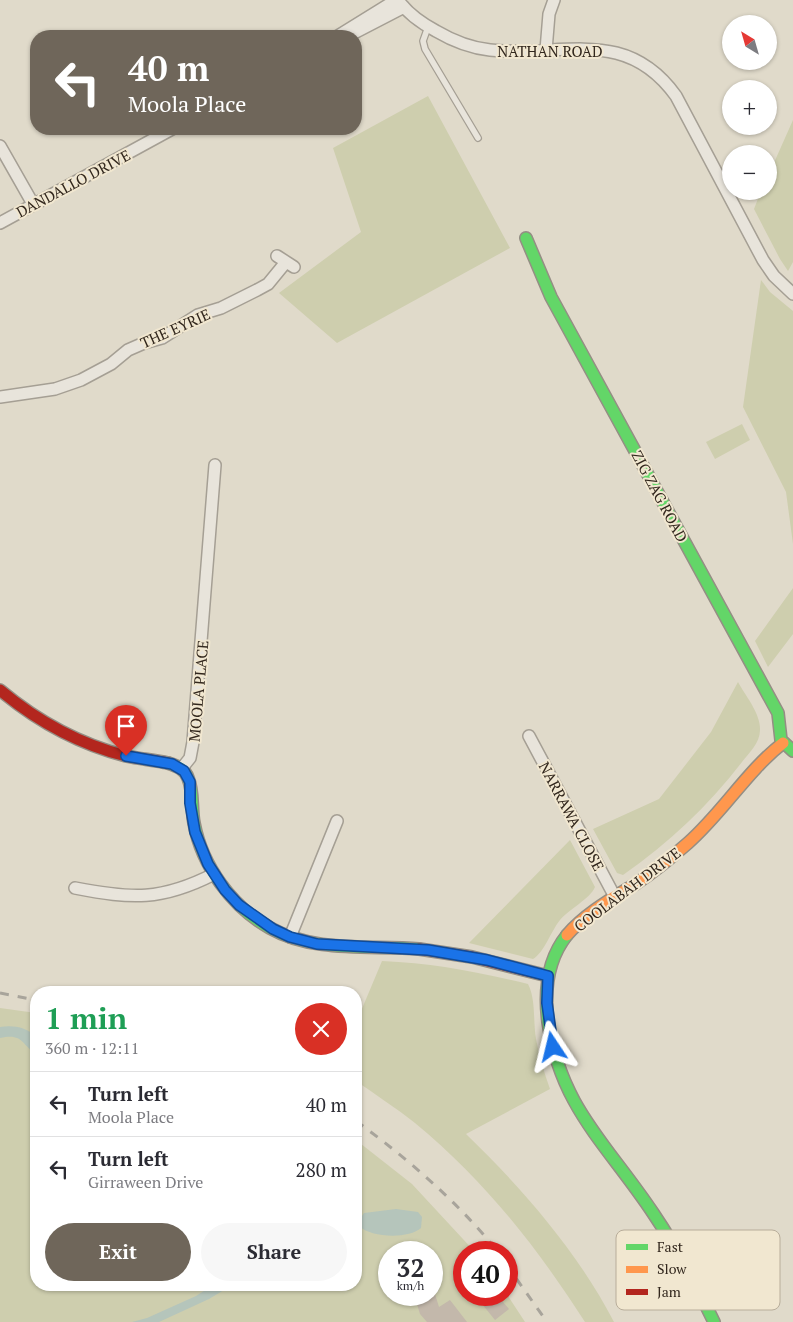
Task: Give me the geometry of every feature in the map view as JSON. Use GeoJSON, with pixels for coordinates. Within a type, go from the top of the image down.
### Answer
{"type":"FeatureCollection","features":[{"type":"Feature","properties":{"kind":"street"},"geometry":{"type":"LineString","coordinates":[[546,50],[548,19],[554,0]]}},
{"type":"Feature","properties":{"kind":"street"},"geometry":{"type":"LineString","coordinates":[[349,30],[400,3]]}},
{"type":"Feature","properties":{"kind":"street"},"geometry":{"type":"LineString","coordinates":[[357,30],[400,3]]}},
{"type":"Feature","properties":{"kind":"street","name":"NATHAN ROAD"},"geometry":{"type":"LineString","coordinates":[[400,3],[428,27],[457,42],[483,49],[503,51],[582,48],[618,53],[640,62],[664,81],[676,96],[763,260],[774,276],[793,294]]}},
{"type":"Feature","properties":{"kind":"street","name":"DANDALLO DRIVE"},"geometry":{"type":"LineString","coordinates":[[0,223],[161,135]]}},
{"type":"Feature","properties":{"kind":"street"},"geometry":{"type":"LineString","coordinates":[[0,146],[33,204]]}},
{"type":"Feature","properties":{"kind":"street","name":"ZIG ZAG ROAD"},"geometry":{"type":"LineString","coordinates":[[526,238],[546,286],[778,712],[780,736],[783,743]]}},
{"type":"Feature","properties":{"kind":"street","name":"THE EYRIE"},"geometry":{"type":"LineString","coordinates":[[0,397],[55,389],[81,380],[111,364],[128,350],[162,338],[198,315],[221,308],[268,284],[286,262]]}},
{"type":"Feature","properties":{"kind":"street","name":"MOOLA PLACE"},"geometry":{"type":"LineString","coordinates":[[182,768],[190,758],[193,742],[215,465]]}},
{"type":"Feature","properties":{"kind":"street"},"geometry":{"type":"LineString","coordinates":[[0,690],[47,724],[88,743],[126,756],[172,764],[182,768],[190,782],[190,803],[195,832],[203,854],[225,890],[246,911],[263,923],[290,937],[327,946],[409,948],[436,951],[487,960],[548,976]]}},
{"type":"Feature","properties":{"kind":"street","name":"NARRAWA CLOSE"},"geometry":{"type":"LineString","coordinates":[[529,736],[615,897]]}},
{"type":"Feature","properties":{"kind":"street"},"geometry":{"type":"LineString","coordinates":[[783,743],[793,751]]}},
{"type":"Feature","properties":{"kind":"street","name":"COOLABAH DRIVE"},"geometry":{"type":"LineString","coordinates":[[664,1230],[589,1129],[571,1099],[559,1069],[550,1034],[547,1003],[548,976],[554,956],[570,931],[591,912],[652,872],[687,844],[718,813],[766,757],[783,743]]}},
{"type":"Feature","properties":{"kind":"street"},"geometry":{"type":"LineString","coordinates":[[290,937],[337,821]]}},
{"type":"Feature","properties":{"kind":"street"},"geometry":{"type":"LineString","coordinates":[[75,888],[121,896],[152,896],[186,888],[214,874]]}},
{"type":"Feature","properties":{"kind":"street","name":"COOLABAH DRIVE"},"geometry":{"type":"LineString","coordinates":[[708,1310],[714,1322]]}},
{"type":"Feature","properties":{"kind":"lane"},"geometry":{"type":"LineString","coordinates":[[428,27],[423,41],[425,49],[478,138]]}},
{"type":"Feature","properties":{"kind":"green space"},"geometry":{"type":"Polygon","coordinates":[[[428,96],[510,248],[337,343],[279,293],[361,232],[333,148],[357,135],[362,135],[362,132],[428,96]]]}},
{"type":"Feature","properties":{"kind":"green space"},"geometry":{"type":"Polygon","coordinates":[[[793,120],[793,262],[788,271],[754,209],[758,200],[777,200],[777,156],[793,120]]]}},
{"type":"Feature","properties":{"kind":"green space"},"geometry":{"type":"Polygon","coordinates":[[[761,280],[770,292],[793,311],[793,544],[786,492],[743,407],[761,280]]]}},
{"type":"Feature","properties":{"kind":"green space"},"geometry":{"type":"Polygon","coordinates":[[[742,424],[750,440],[715,459],[706,442],[742,424]]]}},
{"type":"Feature","properties":{"kind":"green space"},"geometry":{"type":"Polygon","coordinates":[[[793,588],[793,634],[768,667],[755,641],[793,588]]]}},
{"type":"Feature","properties":{"kind":"green space"},"geometry":{"type":"Polygon","coordinates":[[[738,682],[755,711],[760,724],[760,735],[754,748],[716,794],[672,837],[623,875],[617,873],[593,829],[659,799],[711,732],[738,682]]]}},
{"type":"Feature","properties":{"kind":"green space"},"geometry":{"type":"Polygon","coordinates":[[[570,840],[595,887],[589,896],[560,920],[537,956],[533,959],[469,943],[570,840]]]}},
{"type":"Feature","properties":{"kind":"green space"},"geometry":{"type":"Polygon","coordinates":[[[382,961],[455,969],[528,984],[531,990],[537,1045],[550,1089],[466,1134],[548,1222],[583,1270],[614,1322],[585,1322],[528,1241],[465,1168],[415,1123],[362,1085],[362,1009],[382,961]]]}},
{"type":"Feature","properties":{"kind":"green space"},"geometry":{"type":"Polygon","coordinates":[[[0,1008],[30,1012],[30,1291],[362,1291],[362,1145],[412,1184],[465,1241],[453,1241],[453,1306],[515,1306],[525,1322],[0,1322],[0,1008]]]}},
{"type":"Feature","properties":{"kind":"shaded area"},"geometry":{"type":"Polygon","coordinates":[[[0,1027],[20,1028],[30,1032],[30,1049],[18,1038],[0,1038],[0,1027]]]}},
{"type":"Feature","properties":{"kind":"shaded area"},"geometry":{"type":"Polygon","coordinates":[[[396,1209],[418,1212],[422,1217],[421,1228],[408,1234],[390,1236],[372,1233],[362,1228],[362,1216],[364,1213],[396,1209]]]}},
{"type":"Feature","properties":{"kind":"shaded area"},"geometry":{"type":"Polygon","coordinates":[[[204,1291],[222,1291],[159,1322],[132,1322],[147,1318],[204,1291]]]}},
{"type":"Feature","properties":{"kind":"building"},"geometry":{"type":"Polygon","coordinates":[[[450,1300],[467,1322],[427,1322],[420,1314],[418,1306],[439,1307],[450,1300]]]}},
{"type":"Feature","properties":{"kind":"building"},"geometry":{"type":"Polygon","coordinates":[[[484,1306],[506,1306],[509,1309],[495,1320],[484,1306]]]}},
{"type":"Feature","properties":{"kind":"railway"},"geometry":{"type":"LineString","coordinates":[[0,993],[30,999]]}},
{"type":"Feature","properties":{"kind":"railway"},"geometry":{"type":"LineString","coordinates":[[362,1126],[432,1182],[489,1241]]}},
{"type":"Feature","properties":{"kind":"railway"},"geometry":{"type":"LineString","coordinates":[[518,1281],[547,1322]]}},
{"type":"Feature","properties":{"kind":"traffic: fast"},"geometry":{"type":"LineString","coordinates":[[526,238],[551,297],[778,713],[781,740],[793,751]]}},
{"type":"Feature","properties":{"kind":"traffic: fast"},"geometry":{"type":"LineString","coordinates":[[168,763],[183,770],[187,775],[191,789],[194,823],[198,839],[212,870],[231,897],[256,919],[287,936],[324,945],[419,949]]}},
{"type":"Feature","properties":{"kind":"traffic: fast"},"geometry":{"type":"LineString","coordinates":[[567,935],[555,955],[548,976],[546,999],[554,1052],[563,1078],[588,1124],[664,1230]]}},
{"type":"Feature","properties":{"kind":"traffic: fast"},"geometry":{"type":"LineString","coordinates":[[708,1310],[714,1322]]}},
{"type":"Feature","properties":{"kind":"traffic: slow"},"geometry":{"type":"LineString","coordinates":[[567,935],[591,913],[670,859],[701,831],[758,766],[783,743]]}},
{"type":"Feature","properties":{"kind":"traffic: jam"},"geometry":{"type":"LineString","coordinates":[[0,690],[29,712],[75,738],[126,756],[168,763]]}},
{"type":"Feature","properties":{"kind":"traffic: jam"},"geometry":{"type":"LineString","coordinates":[[419,949],[472,957],[548,976]]}},
{"type":"Feature","properties":{"kind":"route"},"geometry":{"type":"LineString","coordinates":[[126,756],[151,762],[172,764],[182,768],[187,774],[190,782],[190,803],[195,832],[208,864],[232,898],[263,923],[298,940],[327,946],[428,950],[487,960],[548,976],[546,992],[553,1047]]}}]}
